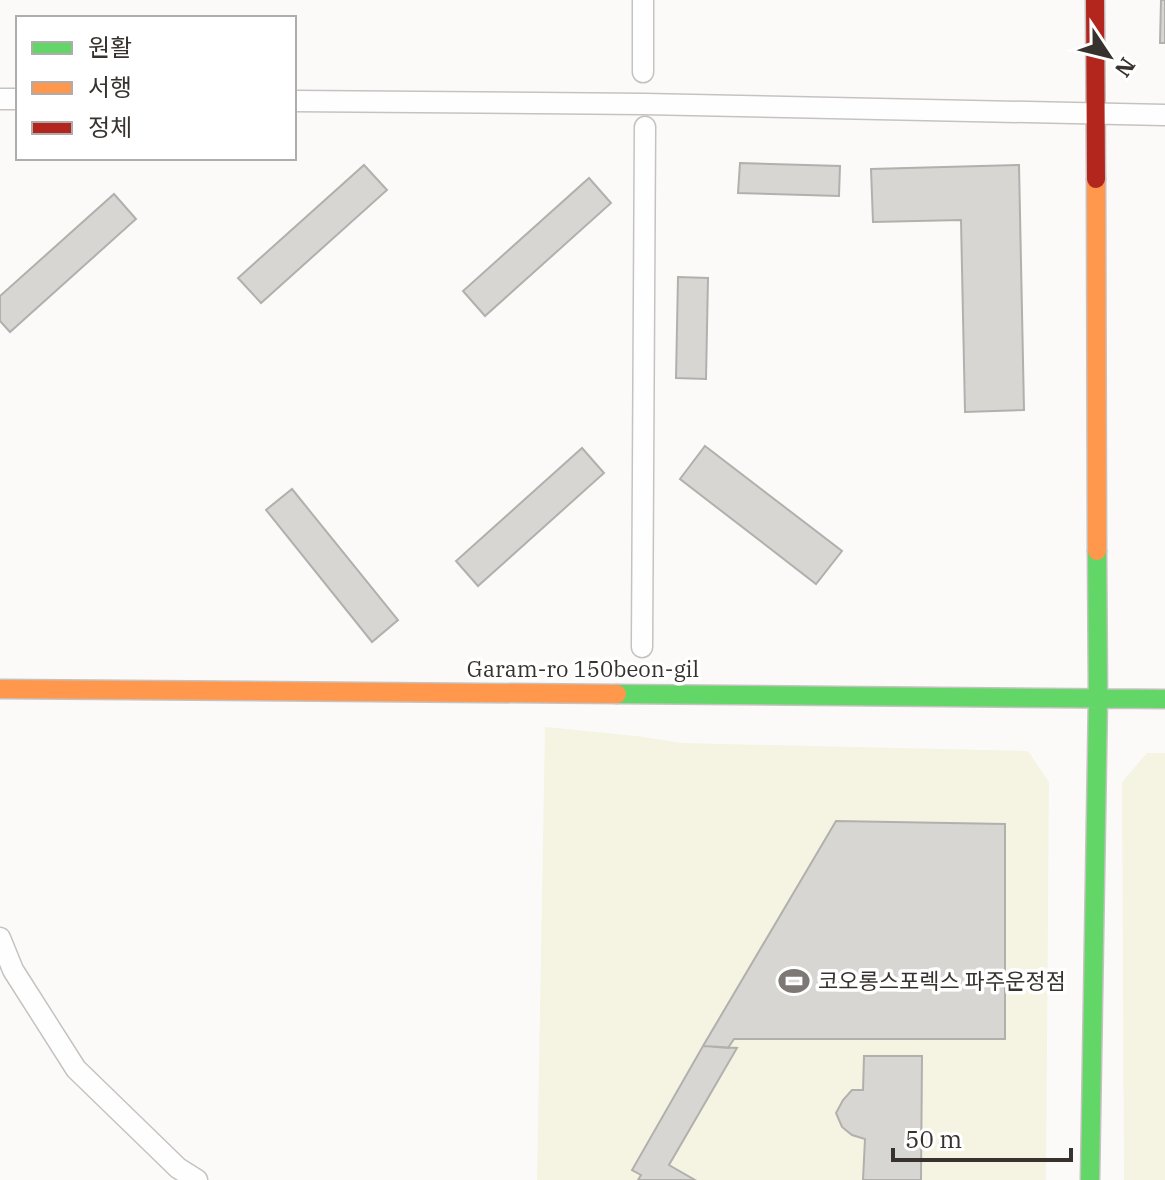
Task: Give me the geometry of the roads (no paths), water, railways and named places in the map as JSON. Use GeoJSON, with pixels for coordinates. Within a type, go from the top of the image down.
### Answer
{"type":"FeatureCollection","features":[{"type":"Feature","properties":{"kind":"street"},"geometry":{"type":"LineString","coordinates":[[643,0],[643,72]]}},
{"type":"Feature","properties":{"kind":"street"},"geometry":{"type":"LineString","coordinates":[[1090,1180],[1098,697],[1095,0]]}},
{"type":"Feature","properties":{"kind":"street"},"geometry":{"type":"LineString","coordinates":[[296,101],[660,104],[1165,115]]}},
{"type":"Feature","properties":{"kind":"street"},"geometry":{"type":"LineString","coordinates":[[642,647],[645,127]]}},
{"type":"Feature","properties":{"kind":"street","name":"Garam-ro 150beon-gil"},"geometry":{"type":"LineString","coordinates":[[0,689],[1165,699]]}},
{"type":"Feature","properties":{"kind":"street"},"geometry":{"type":"LineString","coordinates":[[0,938],[13,970],[76,1069],[178,1168],[197,1180]]}},
{"type":"Feature","properties":{"kind":"place","name":"코오롱스포렉스 파주운정점"},"geometry":{"type":"Point","coordinates":[794,981]}}]}
